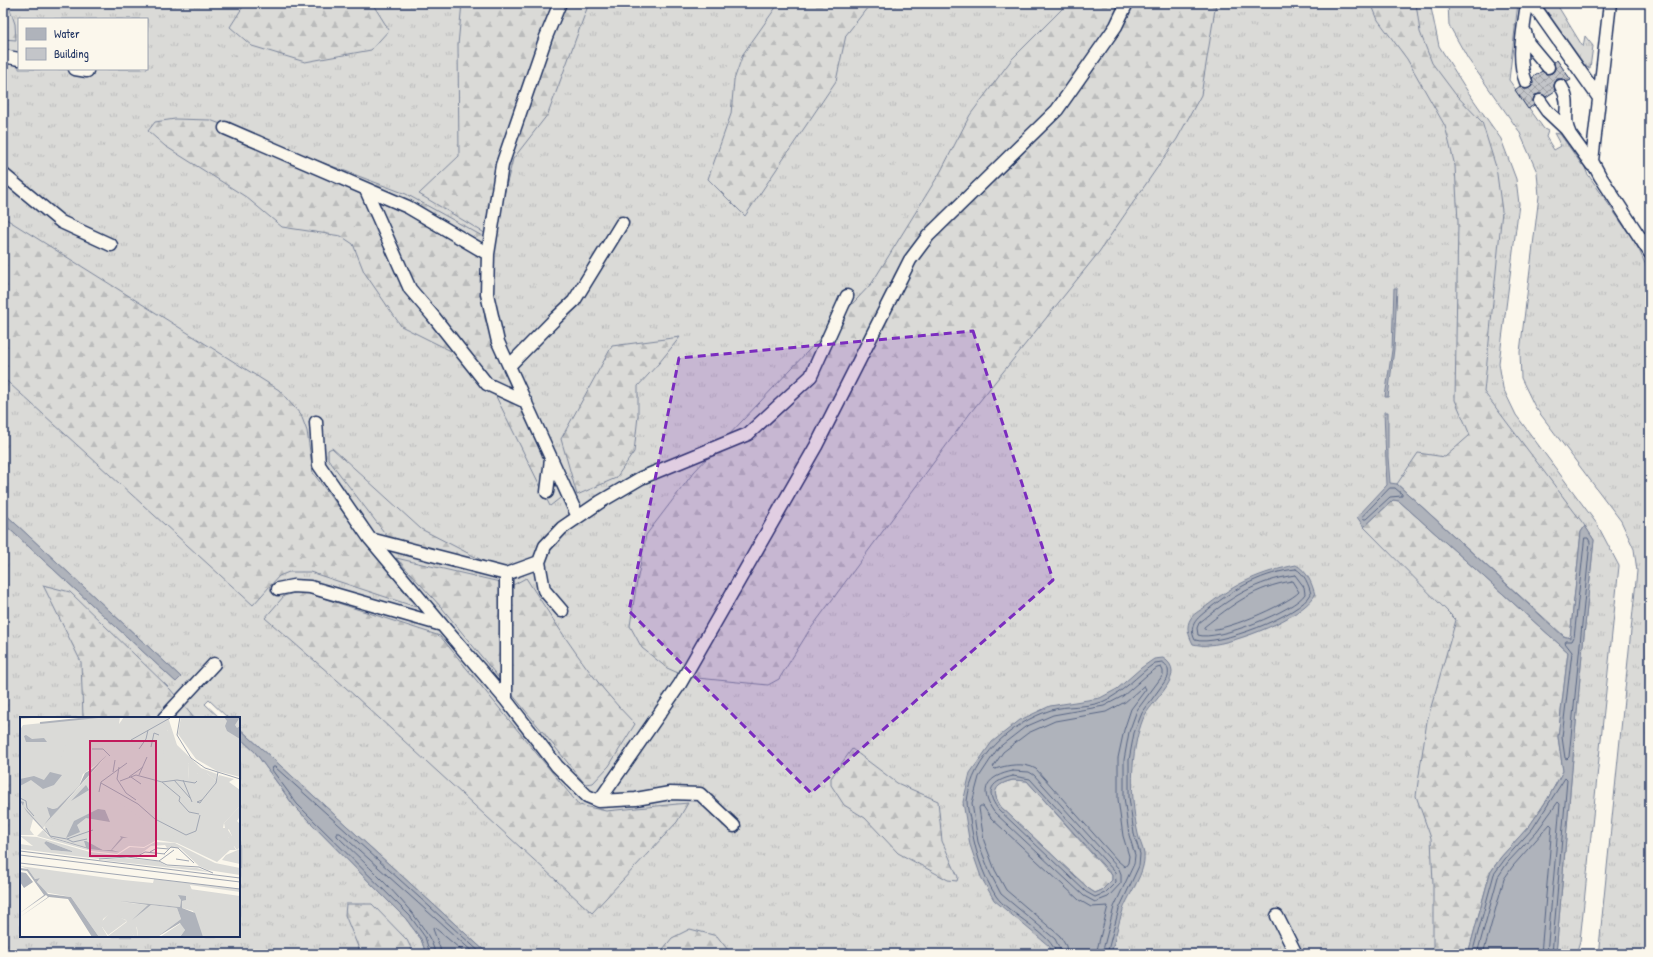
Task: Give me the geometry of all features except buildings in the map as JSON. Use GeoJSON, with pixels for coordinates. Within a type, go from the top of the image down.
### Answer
{"type":"FeatureCollection","features":[{"type":"Feature","properties":{"kind":"lane"},"geometry":{"type":"LineString","coordinates":[[560,3],[546,37],[502,165],[488,254],[487,294],[498,342],[578,517]]}},
{"type":"Feature","properties":{"kind":"lane"},"geometry":{"type":"LineString","coordinates":[[599,800],[680,684],[816,446],[910,260],[928,236],[1057,110],[1116,26],[1127,3]]}},
{"type":"Feature","properties":{"kind":"lane"},"geometry":{"type":"LineString","coordinates":[[1526,82],[1522,68],[1527,3]]}},
{"type":"Feature","properties":{"kind":"lane"},"geometry":{"type":"LineString","coordinates":[[1532,3],[1599,98]]}},
{"type":"Feature","properties":{"kind":"lane"},"geometry":{"type":"LineString","coordinates":[[1610,3],[1592,157],[1595,168],[1650,253]]}},
{"type":"Feature","properties":{"kind":"lane"},"geometry":{"type":"LineString","coordinates":[[1525,23],[1526,39],[1548,67]]}},
{"type":"Feature","properties":{"kind":"lane"},"geometry":{"type":"LineString","coordinates":[[3,56],[18,59]]}},
{"type":"Feature","properties":{"kind":"lane"},"geometry":{"type":"LineString","coordinates":[[81,70],[87,71]]}},
{"type":"Feature","properties":{"kind":"lane"},"geometry":{"type":"LineString","coordinates":[[1561,86],[1567,98],[1566,124],[1569,132]]}},
{"type":"Feature","properties":{"kind":"lane"},"geometry":{"type":"LineString","coordinates":[[1540,102],[1569,132],[1600,176]]}},
{"type":"Feature","properties":{"kind":"lane"},"geometry":{"type":"LineString","coordinates":[[225,128],[408,207],[488,254]]}},
{"type":"Feature","properties":{"kind":"lane"},"geometry":{"type":"LineString","coordinates":[[3,174],[61,222],[111,245]]}},
{"type":"Feature","properties":{"kind":"lane"},"geometry":{"type":"LineString","coordinates":[[366,190],[410,289],[434,316],[487,384],[526,402]]}},
{"type":"Feature","properties":{"kind":"lane"},"geometry":{"type":"LineString","coordinates":[[509,366],[556,318],[574,302],[622,223]]}},
{"type":"Feature","properties":{"kind":"lane"},"geometry":{"type":"LineString","coordinates":[[562,611],[544,590],[539,562],[545,546],[562,528],[600,502],[641,478],[748,434],[811,376],[847,296]]}},
{"type":"Feature","properties":{"kind":"lane"},"geometry":{"type":"LineString","coordinates":[[316,422],[319,465],[370,538],[506,700],[557,766],[587,796],[599,800],[636,799],[670,793],[700,794],[734,826]]}},
{"type":"Feature","properties":{"kind":"lane"},"geometry":{"type":"LineString","coordinates":[[547,492],[552,458]]}},
{"type":"Feature","properties":{"kind":"lane"},"geometry":{"type":"LineString","coordinates":[[370,538],[506,574],[539,562]]}},
{"type":"Feature","properties":{"kind":"lane"},"geometry":{"type":"LineString","coordinates":[[506,574],[506,700]]}},
{"type":"Feature","properties":{"kind":"lane"},"geometry":{"type":"LineString","coordinates":[[278,589],[293,586],[310,587],[442,625]]}},
{"type":"Feature","properties":{"kind":"lane"},"geometry":{"type":"LineString","coordinates":[[165,717],[214,664]]}},
{"type":"Feature","properties":{"kind":"lane"},"geometry":{"type":"LineString","coordinates":[[1277,916],[1296,954]]}},
{"type":"Feature","properties":{"kind":"highlighted area"},"geometry":{"type":"Polygon","coordinates":[[[973,331],[1053,580],[811,793],[629,611],[679,358],[973,331]]]}},
{"type":"Feature","properties":{"kind":"green space"},"geometry":{"type":"Polygon","coordinates":[[[3,3],[1430,3],[1439,46],[1468,92],[1501,139],[1516,179],[1519,204],[1499,363],[1503,388],[1516,415],[1597,524],[1619,566],[1580,941],[1576,954],[1556,954],[1582,654],[1594,540],[1585,526],[1570,638],[1501,857],[1490,873],[1468,954],[488,954],[240,729],[240,717],[227,717],[209,700],[205,704],[219,717],[20,717],[20,937],[240,937],[240,738],[255,752],[294,806],[406,919],[421,939],[426,954],[3,954],[3,523],[176,682],[181,677],[3,512],[3,3]]]}},
{"type":"Feature","properties":{"kind":"green space"},"geometry":{"type":"Polygon","coordinates":[[[3,3],[8,3],[15,24],[16,40],[3,39],[3,3]]]}},
{"type":"Feature","properties":{"kind":"green space"},"geometry":{"type":"Polygon","coordinates":[[[252,3],[372,3],[389,30],[371,50],[305,62],[252,46],[230,27],[244,5],[252,3]]]}},
{"type":"Feature","properties":{"kind":"green space"},"geometry":{"type":"Polygon","coordinates":[[[462,3],[589,3],[548,114],[513,159],[493,238],[419,194],[459,156],[458,45],[462,3]]]}},
{"type":"Feature","properties":{"kind":"green space"},"geometry":{"type":"Polygon","coordinates":[[[779,3],[871,3],[846,35],[836,81],[745,216],[708,179],[731,114],[734,80],[743,54],[779,3]]]}},
{"type":"Feature","properties":{"kind":"green space"},"geometry":{"type":"Polygon","coordinates":[[[1068,3],[1216,3],[1201,95],[1177,139],[1099,252],[971,412],[809,631],[779,679],[768,685],[687,677],[667,668],[642,648],[630,626],[646,535],[694,472],[872,283],[941,171],[970,115],[1012,59],[1068,3]]]}},
{"type":"Feature","properties":{"kind":"green space"},"geometry":{"type":"Polygon","coordinates":[[[1371,3],[1416,3],[1420,32],[1432,63],[1456,95],[1482,122],[1496,167],[1502,211],[1484,392],[1585,526],[1581,532],[1570,638],[1564,636],[1397,484],[1418,453],[1445,457],[1470,435],[1455,400],[1458,222],[1455,166],[1445,126],[1407,59],[1378,20],[1371,3]]]}},
{"type":"Feature","properties":{"kind":"green space"},"geometry":{"type":"Polygon","coordinates":[[[1448,3],[1518,3],[1509,80],[1544,129],[1548,131],[1546,137],[1554,150],[1561,146],[1554,133],[1560,134],[1582,165],[1582,159],[1587,173],[1634,241],[1650,275],[1650,954],[1597,954],[1599,947],[1637,571],[1634,549],[1621,521],[1535,407],[1521,378],[1520,352],[1539,196],[1537,172],[1519,131],[1468,59],[1449,25],[1448,3]]]}},
{"type":"Feature","properties":{"kind":"green space"},"geometry":{"type":"Polygon","coordinates":[[[1541,3],[1556,3],[1583,47],[1585,36],[1593,46],[1590,68],[1586,67],[1541,3]]]}},
{"type":"Feature","properties":{"kind":"green space"},"geometry":{"type":"Polygon","coordinates":[[[175,119],[210,120],[406,194],[484,237],[482,282],[485,319],[564,495],[550,506],[481,366],[401,326],[364,272],[353,244],[341,236],[282,227],[246,197],[165,146],[148,131],[155,122],[175,119]]]}},
{"type":"Feature","properties":{"kind":"green space"},"geometry":{"type":"Polygon","coordinates":[[[3,217],[279,390],[301,415],[307,431],[313,473],[416,607],[310,572],[289,572],[279,576],[253,605],[3,378],[3,217]]]}},
{"type":"Feature","properties":{"kind":"green space"},"geometry":{"type":"Polygon","coordinates":[[[680,337],[638,386],[638,416],[634,452],[616,478],[577,495],[561,439],[612,346],[680,337]]]}},
{"type":"Feature","properties":{"kind":"green space"},"geometry":{"type":"Polygon","coordinates":[[[332,448],[421,529],[499,569],[387,536],[328,459],[328,450],[332,448]]]}},
{"type":"Feature","properties":{"kind":"green space"},"geometry":{"type":"Polygon","coordinates":[[[1393,500],[1399,501],[1568,652],[1558,737],[1563,771],[1547,800],[1530,825],[1501,857],[1490,873],[1468,954],[1433,954],[1433,884],[1431,838],[1416,796],[1427,721],[1456,620],[1364,527],[1393,500]]]}},
{"type":"Feature","properties":{"kind":"green space"},"geometry":{"type":"Polygon","coordinates":[[[396,558],[513,585],[526,578],[590,672],[635,724],[609,766],[593,783],[585,784],[442,608],[396,558]]]}},
{"type":"Feature","properties":{"kind":"green space"},"geometry":{"type":"Polygon","coordinates":[[[43,585],[70,592],[170,689],[193,717],[83,717],[81,662],[43,585]]]}},
{"type":"Feature","properties":{"kind":"green space"},"geometry":{"type":"Polygon","coordinates":[[[301,591],[440,636],[579,805],[606,811],[688,803],[677,822],[592,913],[344,686],[265,618],[284,596],[301,591]]]}},
{"type":"Feature","properties":{"kind":"green space"},"geometry":{"type":"Polygon","coordinates":[[[852,749],[897,783],[938,801],[942,841],[958,877],[957,881],[948,880],[898,853],[865,818],[844,805],[831,785],[831,778],[852,749]]]}},
{"type":"Feature","properties":{"kind":"green space"},"geometry":{"type":"Polygon","coordinates":[[[1013,780],[1027,781],[1112,875],[1112,880],[1102,890],[1095,893],[1089,889],[1001,807],[996,796],[996,789],[1002,784],[1013,780]]]}},
{"type":"Feature","properties":{"kind":"green space"},"geometry":{"type":"Polygon","coordinates":[[[346,904],[372,904],[407,940],[414,954],[361,954],[345,915],[346,904]]]}},
{"type":"Feature","properties":{"kind":"green space"},"geometry":{"type":"Polygon","coordinates":[[[690,929],[717,936],[731,954],[659,954],[672,938],[690,929]]]}},
{"type":"Feature","properties":{"kind":"water"},"geometry":{"type":"Polygon","coordinates":[[[1394,288],[1397,288],[1394,349],[1388,397],[1385,397],[1392,350],[1394,288]]]}},
{"type":"Feature","properties":{"kind":"water"},"geometry":{"type":"Polygon","coordinates":[[[1384,412],[1388,412],[1388,457],[1390,483],[1397,484],[1563,636],[1570,638],[1581,532],[1585,526],[1594,540],[1582,654],[1556,954],[1468,954],[1490,873],[1501,857],[1530,825],[1547,800],[1563,771],[1558,737],[1568,652],[1399,501],[1393,500],[1364,527],[1357,517],[1387,485],[1384,412]]]}},
{"type":"Feature","properties":{"kind":"water"},"geometry":{"type":"Polygon","coordinates":[[[3,512],[181,677],[176,682],[3,523],[3,512]]]}},
{"type":"Feature","properties":{"kind":"water"},"geometry":{"type":"Polygon","coordinates":[[[1296,565],[1308,578],[1315,595],[1308,604],[1297,612],[1267,628],[1235,640],[1207,645],[1193,644],[1188,628],[1189,621],[1192,616],[1218,597],[1249,579],[1271,571],[1296,565]]]}},
{"type":"Feature","properties":{"kind":"water"},"geometry":{"type":"Polygon","coordinates":[[[1163,658],[1170,664],[1172,671],[1171,678],[1167,686],[1144,717],[1135,746],[1132,784],[1134,809],[1138,834],[1144,854],[1144,861],[1140,876],[1123,910],[1111,954],[1053,954],[1049,946],[994,900],[981,877],[970,845],[963,802],[970,773],[992,742],[1020,720],[1050,706],[1100,698],[1117,689],[1154,659],[1163,658]],[[1013,780],[1002,784],[996,789],[996,797],[1001,807],[1089,889],[1095,893],[1102,890],[1112,880],[1112,875],[1027,781],[1013,780]]]}},
{"type":"Feature","properties":{"kind":"water"},"geometry":{"type":"Polygon","coordinates":[[[240,729],[488,954],[426,954],[421,939],[406,919],[294,806],[255,752],[240,738],[240,729]]]}}]}
